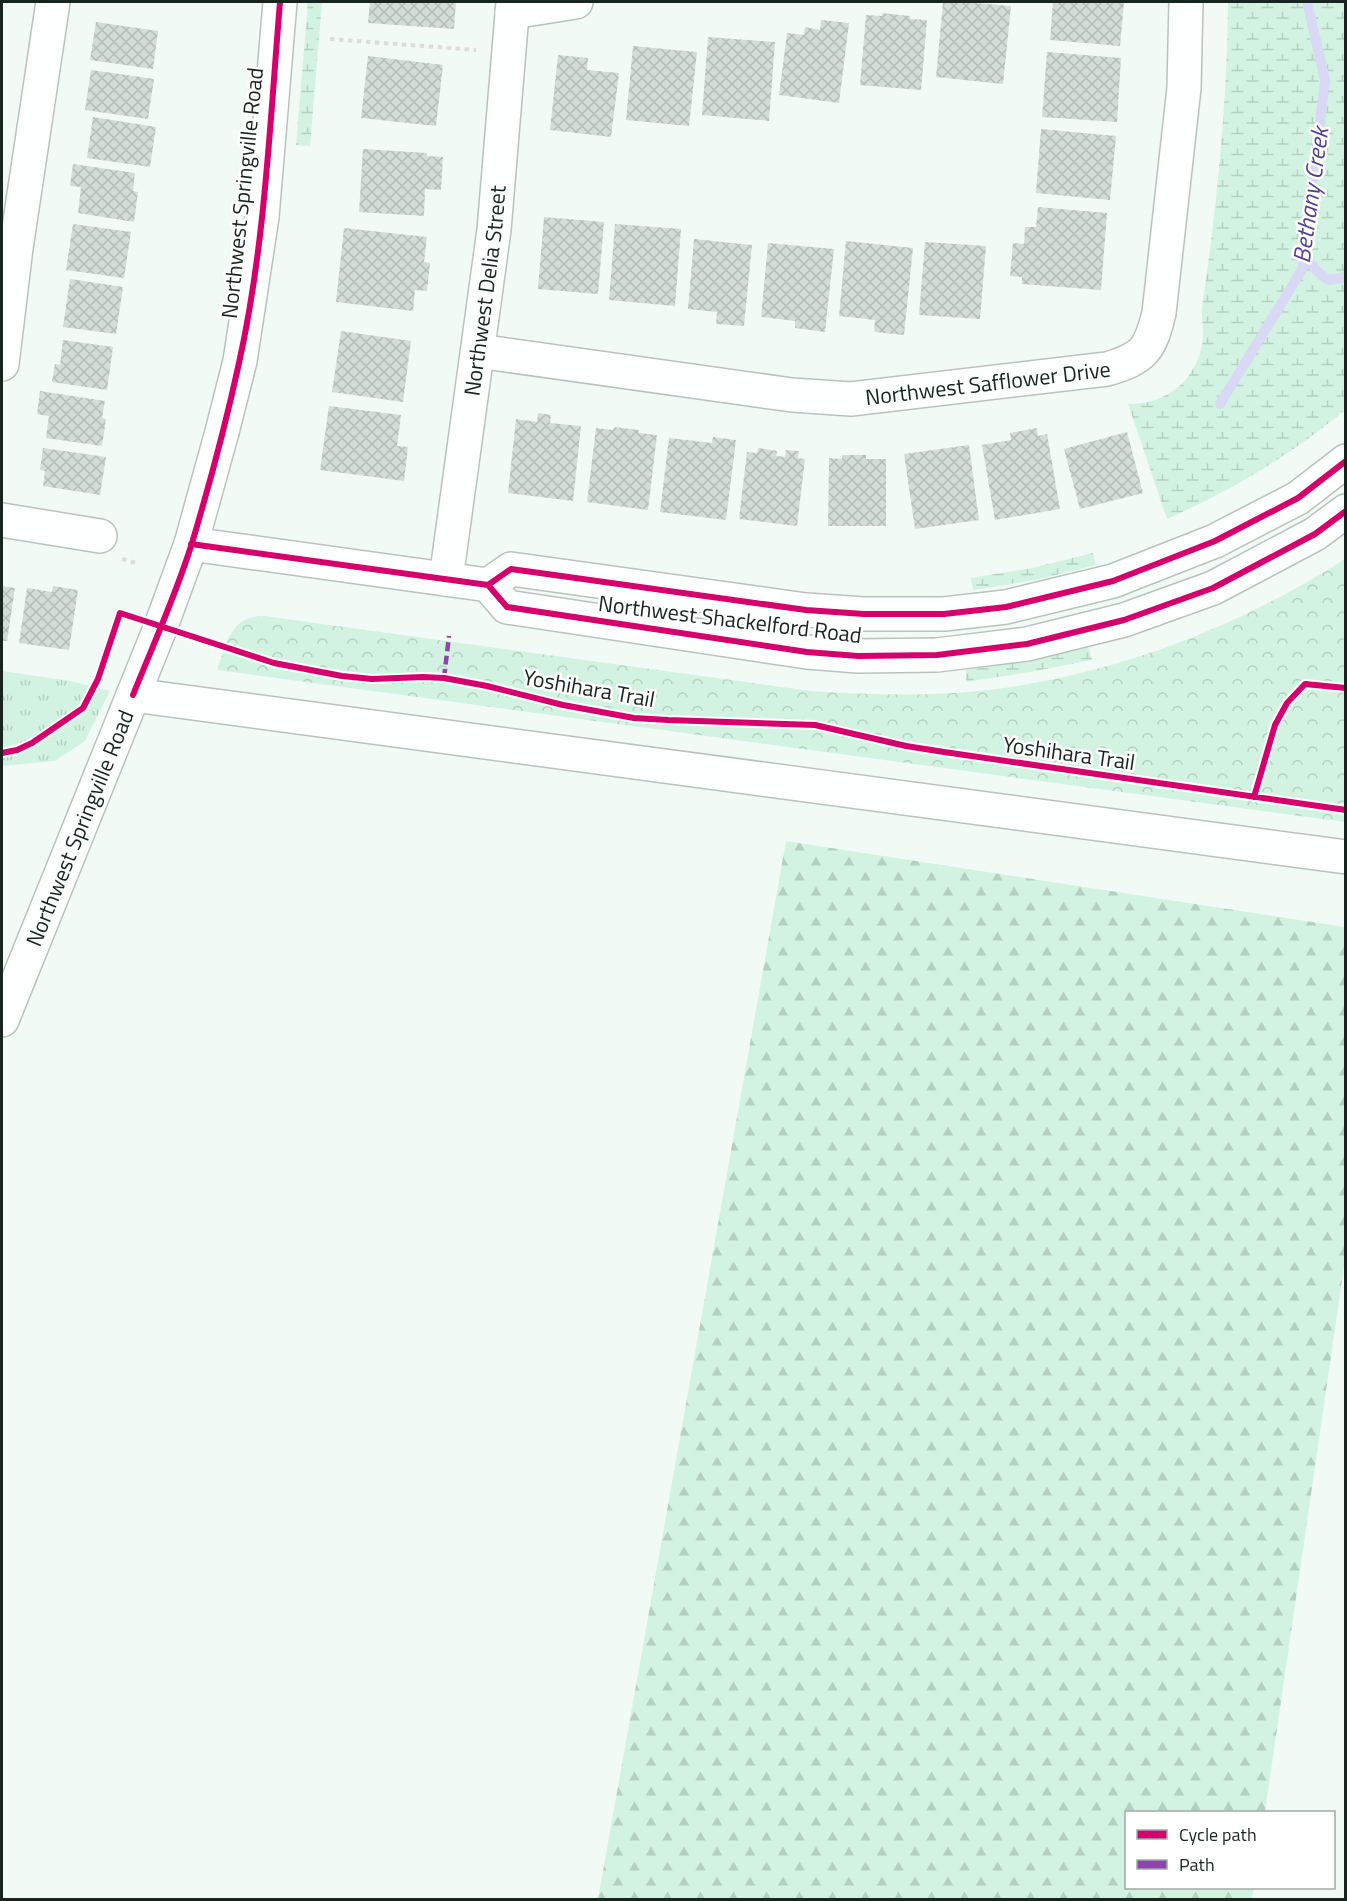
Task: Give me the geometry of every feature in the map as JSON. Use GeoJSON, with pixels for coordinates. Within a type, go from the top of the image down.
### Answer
{"type":"FeatureCollection","features":[{"type":"Feature","properties":{"kind":"street"},"geometry":{"type":"LineString","coordinates":[[2,364],[9,247],[53,2]]}},
{"type":"Feature","properties":{"kind":"street","name":"Northwest Springville Road"},"geometry":{"type":"LineString","coordinates":[[2,1020],[161,626],[191,544],[222,432],[240,361],[262,217],[280,2]]}},
{"type":"Feature","properties":{"kind":"street"},"geometry":{"type":"LineString","coordinates":[[513,7],[576,2]]}},
{"type":"Feature","properties":{"kind":"street","name":"Northwest Safflower Drive"},"geometry":{"type":"LineString","coordinates":[[478,351],[792,395],[851,399],[1107,369],[1137,358],[1145,350],[1154,334],[1159,313],[1184,88],[1186,2]]}},
{"type":"Feature","properties":{"kind":"street","name":"Northwest Delia Street"},"geometry":{"type":"LineString","coordinates":[[446,579],[494,230],[513,7]]}},
{"type":"Feature","properties":{"kind":"street","name":"Northwest Shackelford Road"},"geometry":{"type":"LineString","coordinates":[[1346,461],[1298,498],[1215,541],[1113,581],[1006,607],[944,614],[864,614],[806,610],[511,569],[488,585],[507,607],[518,609],[807,652],[858,656],[937,655],[1027,644],[1136,616],[1213,588],[1315,534],[1346,511]]}},
{"type":"Feature","properties":{"kind":"street"},"geometry":{"type":"LineString","coordinates":[[2,520],[100,536]]}},
{"type":"Feature","properties":{"kind":"street"},"geometry":{"type":"LineString","coordinates":[[191,544],[488,585]]}},
{"type":"Feature","properties":{"kind":"street"},"geometry":{"type":"LineString","coordinates":[[133,695],[1346,857]]}},
{"type":"Feature","properties":{"kind":"path"},"geometry":{"type":"LineString","coordinates":[[330,39],[477,50]]}},
{"type":"Feature","properties":{"kind":"green space"},"geometry":{"type":"Polygon","coordinates":[[[308,2],[322,2],[310,146],[296,145],[308,2]]]}},
{"type":"Feature","properties":{"kind":"green space"},"geometry":{"type":"Polygon","coordinates":[[[1228,2],[1345,2],[1345,410],[1282,457],[1215,496],[1167,519],[1128,404],[1147,402],[1174,390],[1188,377],[1201,348],[1202,307],[1217,193],[1223,117],[1228,2]]]}},
{"type":"Feature","properties":{"kind":"green space"},"geometry":{"type":"Polygon","coordinates":[[[1093,553],[1096,565],[1035,580],[973,590],[971,578],[1032,568],[1093,553]]]}},
{"type":"Feature","properties":{"kind":"green space"},"geometry":{"type":"Polygon","coordinates":[[[1345,559],[1345,822],[217,670],[227,641],[237,626],[253,617],[264,616],[811,691],[904,695],[974,692],[1089,671],[1178,643],[1264,605],[1345,559]]]}},
{"type":"Feature","properties":{"kind":"green space"},"geometry":{"type":"Polygon","coordinates":[[[1089,647],[1092,660],[966,682],[966,670],[1028,661],[1089,647]]]}},
{"type":"Feature","properties":{"kind":"green space"},"geometry":{"type":"Polygon","coordinates":[[[2,671],[71,681],[110,691],[85,741],[55,761],[2,766],[2,671]]]}},
{"type":"Feature","properties":{"kind":"green space"},"geometry":{"type":"Polygon","coordinates":[[[786,841],[1345,927],[1345,1260],[1265,1811],[1125,1811],[1125,1889],[1254,1889],[1252,1899],[598,1899],[786,841]]]}},
{"type":"Feature","properties":{"kind":"building"},"geometry":{"type":"Polygon","coordinates":[[[370,2],[456,2],[454,29],[368,23],[370,2]]]}},
{"type":"Feature","properties":{"kind":"building"},"geometry":{"type":"Polygon","coordinates":[[[943,2],[1011,6],[1003,84],[936,77],[943,2]]]}},
{"type":"Feature","properties":{"kind":"building"},"geometry":{"type":"Polygon","coordinates":[[[1053,2],[1124,2],[1120,46],[1050,40],[1053,2]]]}},
{"type":"Feature","properties":{"kind":"building"},"geometry":{"type":"Polygon","coordinates":[[[882,13],[927,20],[921,90],[860,85],[866,15],[882,16],[882,13]]]}},
{"type":"Feature","properties":{"kind":"building"},"geometry":{"type":"Polygon","coordinates":[[[821,20],[849,23],[839,103],[779,95],[787,33],[804,35],[805,27],[820,30],[821,20]]]}},
{"type":"Feature","properties":{"kind":"building"},"geometry":{"type":"Polygon","coordinates":[[[96,22],[158,31],[153,69],[90,60],[96,22]]]}},
{"type":"Feature","properties":{"kind":"building"},"geometry":{"type":"Polygon","coordinates":[[[708,37],[775,42],[769,121],[702,115],[708,37]]]}},
{"type":"Feature","properties":{"kind":"building"},"geometry":{"type":"Polygon","coordinates":[[[633,46],[697,52],[689,126],[626,120],[633,46]]]}},
{"type":"Feature","properties":{"kind":"building"},"geometry":{"type":"Polygon","coordinates":[[[1047,52],[1121,58],[1117,122],[1042,117],[1047,52]]]}},
{"type":"Feature","properties":{"kind":"building"},"geometry":{"type":"Polygon","coordinates":[[[558,55],[588,58],[587,70],[619,73],[611,137],[550,130],[558,55]]]}},
{"type":"Feature","properties":{"kind":"building"},"geometry":{"type":"Polygon","coordinates":[[[368,56],[443,65],[436,126],[361,118],[368,56]]]}},
{"type":"Feature","properties":{"kind":"building"},"geometry":{"type":"Polygon","coordinates":[[[91,70],[154,79],[148,119],[85,110],[91,70]]]}},
{"type":"Feature","properties":{"kind":"building"},"geometry":{"type":"Polygon","coordinates":[[[93,117],[156,127],[150,167],[87,158],[93,117]]]}},
{"type":"Feature","properties":{"kind":"building"},"geometry":{"type":"Polygon","coordinates":[[[1041,129],[1116,136],[1110,200],[1036,193],[1041,129]]]}},
{"type":"Feature","properties":{"kind":"building"},"geometry":{"type":"Polygon","coordinates":[[[363,149],[427,153],[427,156],[443,157],[441,190],[425,189],[424,216],[359,212],[363,149]]]}},
{"type":"Feature","properties":{"kind":"building"},"geometry":{"type":"Polygon","coordinates":[[[73,164],[135,173],[133,191],[138,192],[134,222],[78,213],[81,187],[70,186],[73,164]]]}},
{"type":"Feature","properties":{"kind":"building"},"geometry":{"type":"Polygon","coordinates":[[[1038,207],[1107,213],[1101,290],[1022,284],[1022,277],[1010,276],[1013,243],[1024,244],[1025,227],[1036,227],[1038,207]]]}},
{"type":"Feature","properties":{"kind":"building"},"geometry":{"type":"Polygon","coordinates":[[[544,217],[604,222],[598,294],[538,289],[544,217]]]}},
{"type":"Feature","properties":{"kind":"building"},"geometry":{"type":"Polygon","coordinates":[[[73,224],[131,232],[124,278],[66,270],[73,224]]]}},
{"type":"Feature","properties":{"kind":"building"},"geometry":{"type":"Polygon","coordinates":[[[615,224],[681,229],[675,306],[609,300],[615,224]]]}},
{"type":"Feature","properties":{"kind":"building"},"geometry":{"type":"Polygon","coordinates":[[[344,228],[427,237],[424,262],[430,263],[427,291],[415,290],[413,311],[336,302],[344,228]]]}},
{"type":"Feature","properties":{"kind":"building"},"geometry":{"type":"Polygon","coordinates":[[[694,239],[752,245],[744,326],[716,324],[717,312],[688,309],[694,239]]]}},
{"type":"Feature","properties":{"kind":"building"},"geometry":{"type":"Polygon","coordinates":[[[846,241],[913,248],[904,335],[874,332],[875,320],[839,316],[846,241]]]}},
{"type":"Feature","properties":{"kind":"building"},"geometry":{"type":"Polygon","coordinates":[[[925,242],[986,246],[980,319],[919,315],[925,242]]]}},
{"type":"Feature","properties":{"kind":"building"},"geometry":{"type":"Polygon","coordinates":[[[768,243],[834,249],[825,332],[795,328],[795,321],[761,317],[768,243]]]}},
{"type":"Feature","properties":{"kind":"building"},"geometry":{"type":"Polygon","coordinates":[[[70,279],[123,287],[116,334],[63,327],[70,279]]]}},
{"type":"Feature","properties":{"kind":"building"},"geometry":{"type":"Polygon","coordinates":[[[341,331],[411,341],[403,402],[332,392],[341,331]]]}},
{"type":"Feature","properties":{"kind":"building"},"geometry":{"type":"Polygon","coordinates":[[[63,340],[113,347],[107,390],[52,382],[55,364],[60,365],[63,340]]]}},
{"type":"Feature","properties":{"kind":"building"},"geometry":{"type":"Polygon","coordinates":[[[40,391],[105,401],[102,418],[106,419],[102,446],[46,438],[49,416],[37,414],[40,391]]]}},
{"type":"Feature","properties":{"kind":"building"},"geometry":{"type":"Polygon","coordinates":[[[329,406],[401,415],[397,446],[408,447],[404,481],[320,470],[329,406]]]}},
{"type":"Feature","properties":{"kind":"building"},"geometry":{"type":"Polygon","coordinates":[[[538,413],[551,415],[550,423],[581,426],[573,501],[508,493],[516,419],[537,422],[538,413]]]}},
{"type":"Feature","properties":{"kind":"building"},"geometry":{"type":"Polygon","coordinates":[[[614,427],[657,435],[648,510],[587,502],[596,428],[613,430],[614,427]]]}},
{"type":"Feature","properties":{"kind":"building"},"geometry":{"type":"Polygon","coordinates":[[[1037,428],[1038,436],[1047,434],[1060,509],[995,520],[982,445],[1011,440],[1010,433],[1037,428]]]}},
{"type":"Feature","properties":{"kind":"building"},"geometry":{"type":"Polygon","coordinates":[[[1127,432],[1143,493],[1080,509],[1064,449],[1127,432]]]}},
{"type":"Feature","properties":{"kind":"building"},"geometry":{"type":"Polygon","coordinates":[[[713,437],[736,440],[726,520],[660,512],[669,438],[712,443],[713,437]]]}},
{"type":"Feature","properties":{"kind":"building"},"geometry":{"type":"Polygon","coordinates":[[[969,445],[979,520],[915,529],[904,454],[969,445]]]}},
{"type":"Feature","properties":{"kind":"building"},"geometry":{"type":"Polygon","coordinates":[[[43,448],[106,457],[100,495],[43,486],[45,471],[40,470],[43,448]]]}},
{"type":"Feature","properties":{"kind":"building"},"geometry":{"type":"Polygon","coordinates":[[[758,448],[777,451],[776,456],[785,457],[786,450],[799,451],[798,458],[805,459],[797,526],[739,519],[747,452],[757,453],[758,448]]]}},
{"type":"Feature","properties":{"kind":"building"},"geometry":{"type":"Polygon","coordinates":[[[842,455],[866,455],[866,459],[886,459],[886,526],[828,526],[829,458],[842,459],[842,455]]]}},
{"type":"Feature","properties":{"kind":"building"},"geometry":{"type":"Polygon","coordinates":[[[2,586],[15,588],[7,641],[2,641],[2,586]]]}},
{"type":"Feature","properties":{"kind":"building"},"geometry":{"type":"Polygon","coordinates":[[[53,586],[78,590],[69,650],[19,643],[27,588],[52,592],[53,586]]]}},
{"type":"Feature","properties":{"kind":"waterway","name":"Bethany Creek"},"geometry":{"type":"LineString","coordinates":[[1220,404],[1303,268],[1325,80],[1307,2]]}},
{"type":"Feature","properties":{"kind":"waterway"},"geometry":{"type":"LineString","coordinates":[[1305,257],[1328,280],[1346,276]]}},
{"type":"Feature","properties":{"kind":"marked path"},"geometry":{"type":"LineString","coordinates":[[444,678],[449,636]]}},
{"type":"Feature","properties":{"kind":"cycle path"},"geometry":{"type":"LineString","coordinates":[[133,695],[186,562],[229,408],[239,363],[261,229],[280,2]]}},
{"type":"Feature","properties":{"kind":"cycle path"},"geometry":{"type":"LineString","coordinates":[[488,585],[511,569],[806,610],[864,614],[944,614],[1006,607],[1113,581],[1215,541],[1298,498],[1346,461]]}},
{"type":"Feature","properties":{"kind":"cycle path"},"geometry":{"type":"LineString","coordinates":[[191,544],[488,585],[507,607],[807,652],[858,656],[937,655],[1027,644],[1124,620],[1213,588],[1315,534],[1346,511]]}},
{"type":"Feature","properties":{"kind":"cycle path","name":"Yoshihara Trail"},"geometry":{"type":"LineString","coordinates":[[2,753],[17,750],[32,743],[83,708],[98,679],[120,613],[274,663],[342,676],[372,679],[444,678],[563,705],[634,718],[815,725],[906,746],[1346,810]]}},
{"type":"Feature","properties":{"kind":"cycle path"},"geometry":{"type":"LineString","coordinates":[[1254,797],[1275,725],[1287,703],[1305,684],[1346,688]]}}]}
